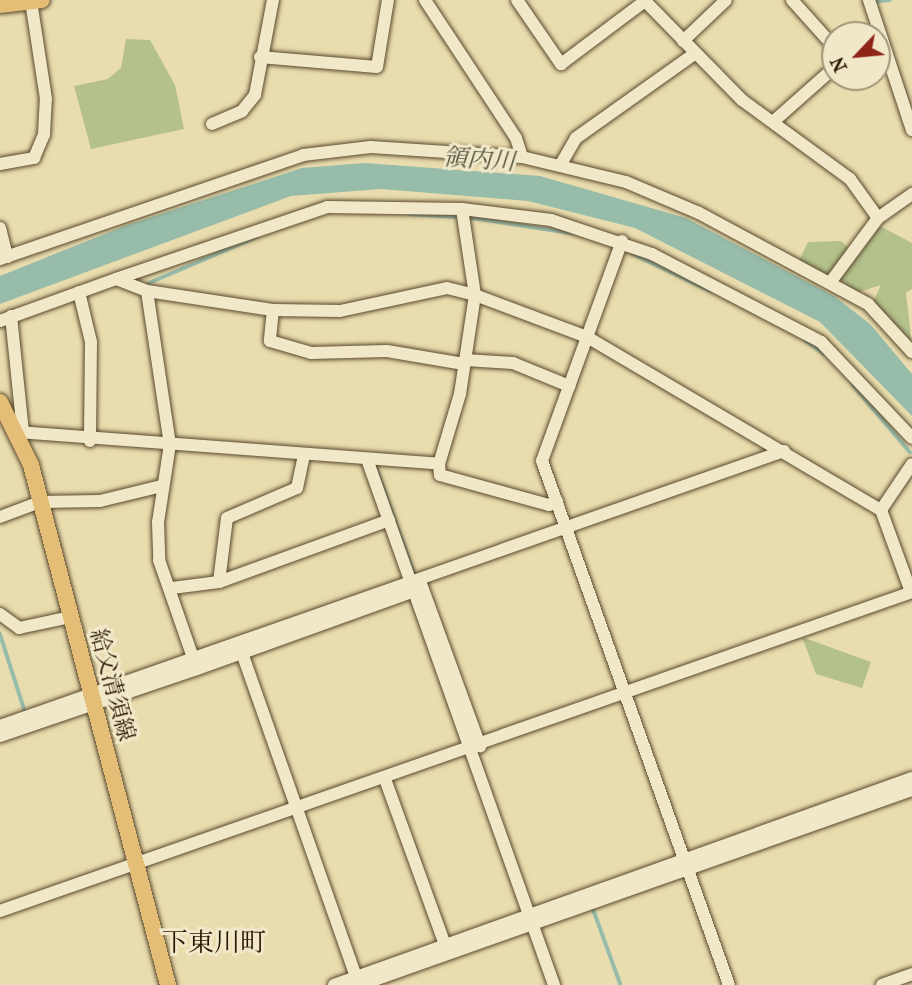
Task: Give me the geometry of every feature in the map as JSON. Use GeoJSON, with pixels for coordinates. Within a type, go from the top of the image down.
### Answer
{"type":"FeatureCollection","features":[{"type":"Feature","properties":{"kind":"main road"},"geometry":{"type":"LineString","coordinates":[[0,5],[33,1]]}},
{"type":"Feature","properties":{"kind":"main road","name":"給父清須線"},"geometry":{"type":"LineString","coordinates":[[0,402],[20,432],[168,985]]}},
{"type":"Feature","properties":{"kind":"street"},"geometry":{"type":"LineString","coordinates":[[212,124],[249,104],[273,0]]}},
{"type":"Feature","properties":{"kind":"street"},"geometry":{"type":"LineString","coordinates":[[260,57],[377,67],[388,0]]}},
{"type":"Feature","properties":{"kind":"street"},"geometry":{"type":"LineString","coordinates":[[425,0],[516,138],[522,157]]}},
{"type":"Feature","properties":{"kind":"street"},"geometry":{"type":"LineString","coordinates":[[517,0],[561,64],[645,0],[694,54],[774,121],[850,179],[878,218]]}},
{"type":"Feature","properties":{"kind":"street"},"geometry":{"type":"LineString","coordinates":[[683,41],[726,0]]}},
{"type":"Feature","properties":{"kind":"street"},"geometry":{"type":"LineString","coordinates":[[792,0],[821,32]]}},
{"type":"Feature","properties":{"kind":"street"},"geometry":{"type":"LineString","coordinates":[[869,0],[873,21]]}},
{"type":"Feature","properties":{"kind":"street"},"geometry":{"type":"LineString","coordinates":[[0,164],[34,158],[44,134],[46,99],[33,1]]}},
{"type":"Feature","properties":{"kind":"street"},"geometry":{"type":"LineString","coordinates":[[561,164],[576,138],[694,54]]}},
{"type":"Feature","properties":{"kind":"street"},"geometry":{"type":"LineString","coordinates":[[891,74],[912,130]]}},
{"type":"Feature","properties":{"kind":"street"},"geometry":{"type":"LineString","coordinates":[[774,121],[821,79]]}},
{"type":"Feature","properties":{"kind":"street"},"geometry":{"type":"LineString","coordinates":[[0,228],[4,258],[303,155],[371,148],[522,157],[561,164],[660,194],[832,281],[868,304],[912,352]]}},
{"type":"Feature","properties":{"kind":"street"},"geometry":{"type":"LineString","coordinates":[[832,281],[878,218],[912,194]]}},
{"type":"Feature","properties":{"kind":"street"},"geometry":{"type":"LineString","coordinates":[[439,464],[368,462],[304,454],[90,441],[20,432],[6,319],[303,211],[360,204],[462,209],[551,220],[622,241],[821,342],[912,439]]}},
{"type":"Feature","properties":{"kind":"street"},"geometry":{"type":"LineString","coordinates":[[462,209],[475,295],[465,362],[439,464],[440,475],[549,505],[558,501]]}},
{"type":"Feature","properties":{"kind":"street"},"geometry":{"type":"LineString","coordinates":[[622,241],[542,461],[729,985]]}},
{"type":"Feature","properties":{"kind":"street"},"geometry":{"type":"LineString","coordinates":[[0,911],[137,867],[911,592],[881,510],[587,337],[475,295],[447,288],[340,311],[273,310],[147,291],[116,279]]}},
{"type":"Feature","properties":{"kind":"street"},"geometry":{"type":"LineString","coordinates":[[147,291],[170,444],[162,486],[159,560],[172,588],[196,664]]}},
{"type":"Feature","properties":{"kind":"street"},"geometry":{"type":"LineString","coordinates":[[79,292],[91,342],[90,441]]}},
{"type":"Feature","properties":{"kind":"street"},"geometry":{"type":"LineString","coordinates":[[273,310],[270,341],[301,350],[387,351],[465,362],[513,363],[569,386]]}},
{"type":"Feature","properties":{"kind":"street"},"geometry":{"type":"LineString","coordinates":[[0,736],[784,451]]}},
{"type":"Feature","properties":{"kind":"street"},"geometry":{"type":"LineString","coordinates":[[219,582],[228,518],[297,488],[304,454]]}},
{"type":"Feature","properties":{"kind":"street"},"geometry":{"type":"LineString","coordinates":[[368,462],[475,747],[554,985]]}},
{"type":"Feature","properties":{"kind":"street"},"geometry":{"type":"LineString","coordinates":[[881,510],[912,464]]}},
{"type":"Feature","properties":{"kind":"street"},"geometry":{"type":"LineString","coordinates":[[0,517],[40,502],[108,500],[162,486]]}},
{"type":"Feature","properties":{"kind":"street"},"geometry":{"type":"LineString","coordinates":[[172,588],[219,582],[389,520]]}},
{"type":"Feature","properties":{"kind":"street"},"geometry":{"type":"LineString","coordinates":[[196,664],[242,653],[415,585]]}},
{"type":"Feature","properties":{"kind":"street"},"geometry":{"type":"LineString","coordinates":[[0,614],[2,621],[19,628],[70,617]]}},
{"type":"Feature","properties":{"kind":"street"},"geometry":{"type":"LineString","coordinates":[[242,653],[359,982]]}},
{"type":"Feature","properties":{"kind":"street"},"geometry":{"type":"LineString","coordinates":[[0,726],[93,701]]}},
{"type":"Feature","properties":{"kind":"street"},"geometry":{"type":"LineString","coordinates":[[334,985],[359,982],[687,864],[912,778]]}},
{"type":"Feature","properties":{"kind":"street"},"geometry":{"type":"LineString","coordinates":[[385,779],[444,945]]}},
{"type":"Feature","properties":{"kind":"street"},"geometry":{"type":"LineString","coordinates":[[687,864],[912,790]]}},
{"type":"Feature","properties":{"kind":"street"},"geometry":{"type":"LineString","coordinates":[[359,982],[444,945],[531,920]]}},
{"type":"Feature","properties":{"kind":"street"},"geometry":{"type":"LineString","coordinates":[[882,985],[912,974]]}},
{"type":"Feature","properties":{"kind":"green space"},"geometry":{"type":"Polygon","coordinates":[[[126,39],[150,40],[175,85],[184,129],[91,149],[74,86],[108,79],[121,68],[126,39]]]}},
{"type":"Feature","properties":{"kind":"green space"},"geometry":{"type":"Polygon","coordinates":[[[880,226],[912,243],[912,289],[906,293],[912,346],[873,302],[881,285],[856,293],[839,278],[880,226]]]}},
{"type":"Feature","properties":{"kind":"green space"},"geometry":{"type":"Polygon","coordinates":[[[841,241],[849,248],[831,277],[799,261],[808,242],[841,241]]]}},
{"type":"Feature","properties":{"kind":"green space"},"geometry":{"type":"Polygon","coordinates":[[[802,637],[871,662],[862,688],[816,674],[802,637]]]}},
{"type":"Feature","properties":{"kind":"shaded area"},"geometry":{"type":"Polygon","coordinates":[[[365,163],[540,176],[686,218],[834,296],[870,324],[912,374],[912,416],[820,322],[635,228],[528,201],[381,189],[291,196],[0,304],[0,276],[127,225],[302,168],[365,163]]]}},
{"type":"Feature","properties":{"kind":"waterway"},"geometry":{"type":"LineString","coordinates":[[875,2],[890,0]]}},
{"type":"Feature","properties":{"kind":"waterway"},"geometry":{"type":"LineString","coordinates":[[410,214],[454,217]]}},
{"type":"Feature","properties":{"kind":"waterway"},"geometry":{"type":"LineString","coordinates":[[472,218],[571,233]]}},
{"type":"Feature","properties":{"kind":"waterway"},"geometry":{"type":"LineString","coordinates":[[149,283],[257,237]]}},
{"type":"Feature","properties":{"kind":"waterway"},"geometry":{"type":"LineString","coordinates":[[633,254],[711,291]]}},
{"type":"Feature","properties":{"kind":"waterway"},"geometry":{"type":"LineString","coordinates":[[805,340],[824,354]]}},
{"type":"Feature","properties":{"kind":"waterway"},"geometry":{"type":"LineString","coordinates":[[853,385],[910,452]]}},
{"type":"Feature","properties":{"kind":"waterway"},"geometry":{"type":"LineString","coordinates":[[377,469],[415,575]]}},
{"type":"Feature","properties":{"kind":"waterway"},"geometry":{"type":"LineString","coordinates":[[0,633],[26,714]]}},
{"type":"Feature","properties":{"kind":"waterway"},"geometry":{"type":"LineString","coordinates":[[593,908],[621,985]]}},
{"type":"Feature","properties":{"kind":"district","name":"下東川町"},"geometry":{"type":"Point","coordinates":[214,943]}},
{"type":"Feature","properties":{"kind":"water label","name":"領内川"},"geometry":{"type":"Point","coordinates":[479,160]}}]}
